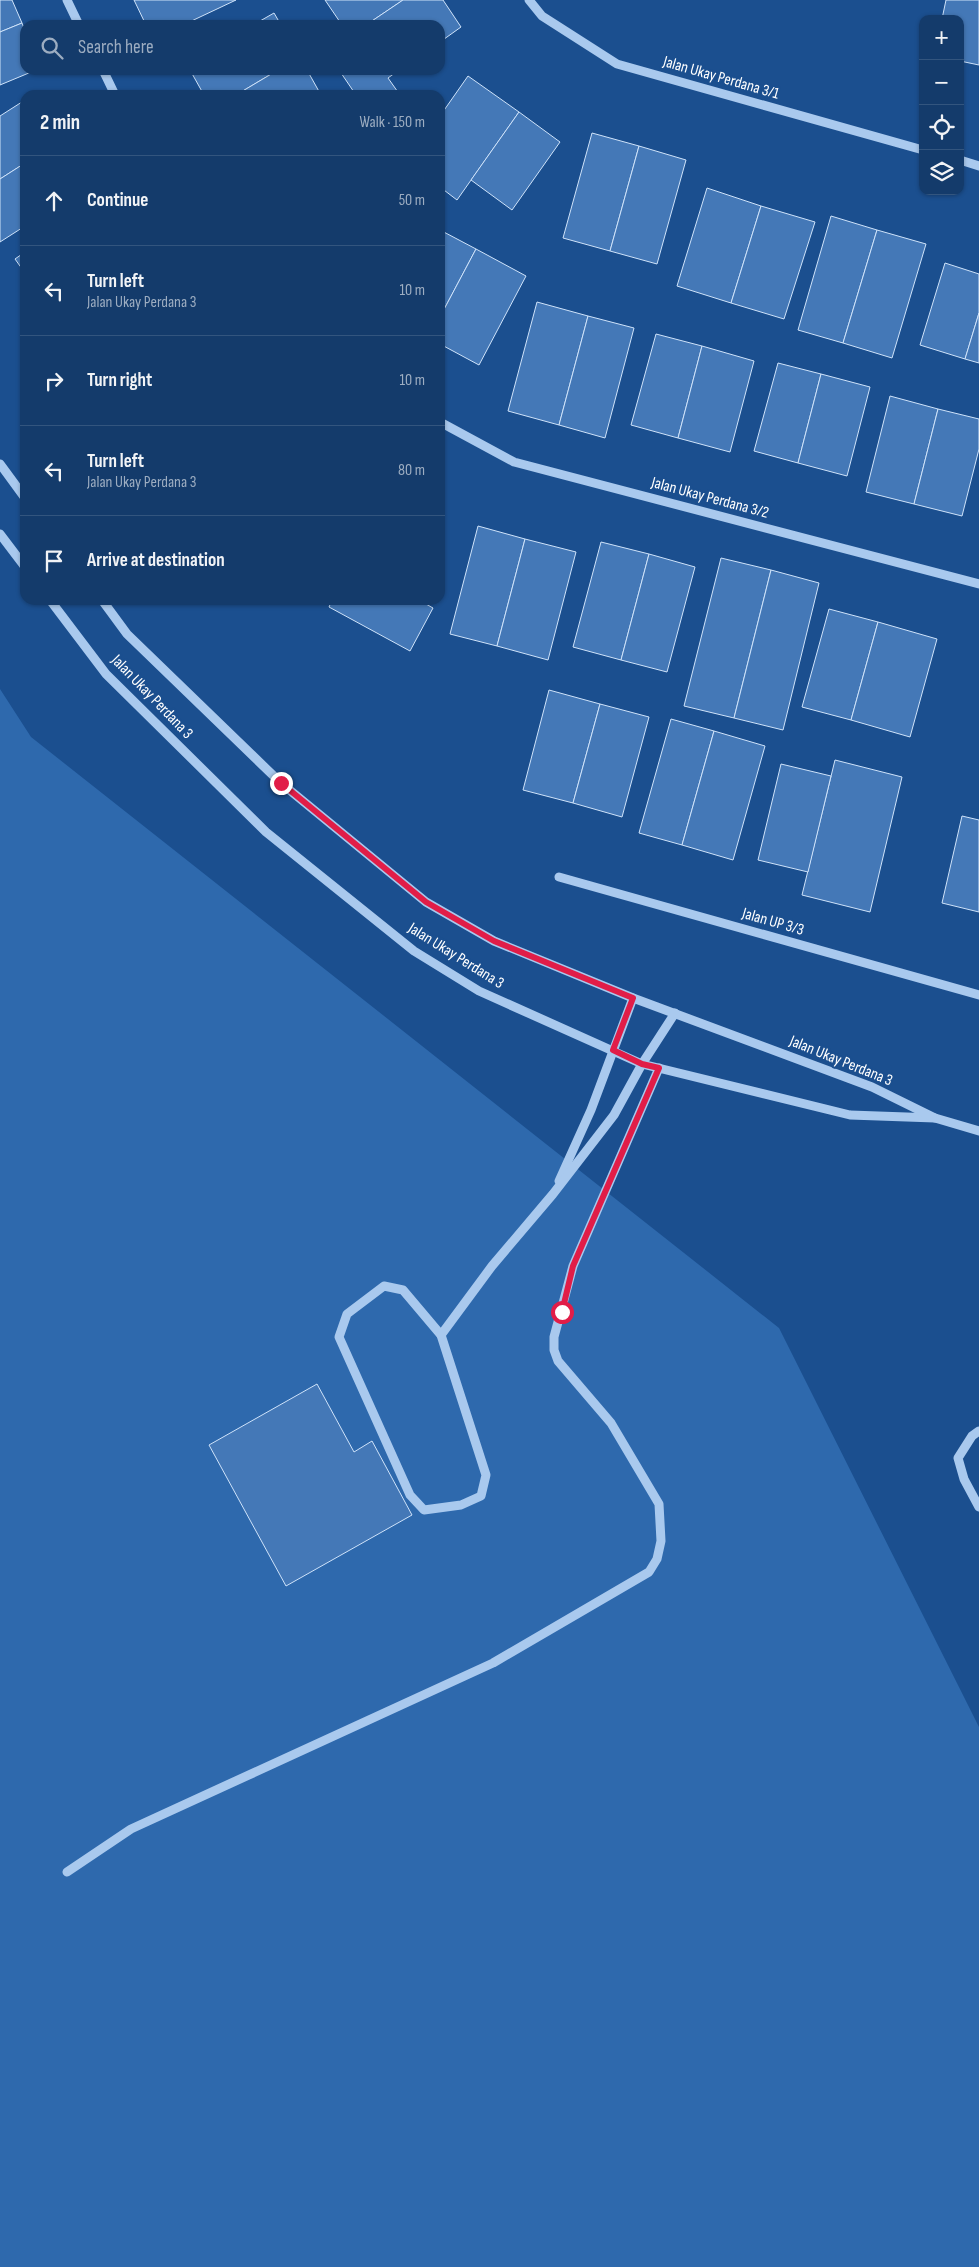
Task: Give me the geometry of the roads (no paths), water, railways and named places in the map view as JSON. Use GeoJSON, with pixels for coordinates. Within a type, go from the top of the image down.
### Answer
{"type":"FeatureCollection","features":[{"type":"Feature","properties":{"kind":"street"},"geometry":{"type":"LineString","coordinates":[[67,0],[77,20]]}},
{"type":"Feature","properties":{"kind":"street","name":"Jalan Ukay Perdana 3/1"},"geometry":{"type":"LineString","coordinates":[[529,0],[542,16],[617,64],[919,149]]}},
{"type":"Feature","properties":{"kind":"street"},"geometry":{"type":"LineString","coordinates":[[105,75],[112,90]]}},
{"type":"Feature","properties":{"kind":"street"},"geometry":{"type":"LineString","coordinates":[[964,161],[979,166]]}},
{"type":"Feature","properties":{"kind":"street","name":"Jalan Ukay Perdana 3/2"},"geometry":{"type":"LineString","coordinates":[[445,425],[514,462],[979,584]]}},
{"type":"Feature","properties":{"kind":"street"},"geometry":{"type":"LineString","coordinates":[[0,464],[20,491]]}},
{"type":"Feature","properties":{"kind":"street"},"geometry":{"type":"LineString","coordinates":[[0,534],[20,560]]}},
{"type":"Feature","properties":{"kind":"street","name":"Jalan Ukay Perdana 3"},"geometry":{"type":"LineString","coordinates":[[54,605],[106,674],[266,832],[414,951],[479,991],[642,1064],[850,1115],[935,1118]]}},
{"type":"Feature","properties":{"kind":"street","name":"Jalan Ukay Perdana 3"},"geometry":{"type":"LineString","coordinates":[[106,605],[127,634],[281,783],[426,902],[494,941],[633,998],[872,1087],[935,1118],[979,1131]]}},
{"type":"Feature","properties":{"kind":"street","name":"Jalan UP 3/3"},"geometry":{"type":"LineString","coordinates":[[559,877],[979,995]]}},
{"type":"Feature","properties":{"kind":"street"},"geometry":{"type":"LineString","coordinates":[[553,1194],[591,1110],[633,998]]}},
{"type":"Feature","properties":{"kind":"street"},"geometry":{"type":"LineString","coordinates":[[441,1334],[492,1266],[553,1194],[614,1114],[642,1064],[675,1013]]}},
{"type":"Feature","properties":{"kind":"street"},"geometry":{"type":"LineString","coordinates":[[67,1872],[131,1829],[494,1663],[649,1572],[658,1559],[661,1541],[659,1504],[611,1423],[558,1361],[554,1350],[554,1337],[573,1266],[659,1068]]}},
{"type":"Feature","properties":{"kind":"street"},"geometry":{"type":"LineString","coordinates":[[384,1286],[403,1290],[441,1334],[486,1475],[481,1496],[460,1505],[424,1510],[410,1495],[339,1337],[347,1314],[384,1286]]}},
{"type":"Feature","properties":{"kind":"street"},"geometry":{"type":"LineString","coordinates":[[979,1431],[972,1436],[958,1458],[964,1479],[979,1507]]}}]}
